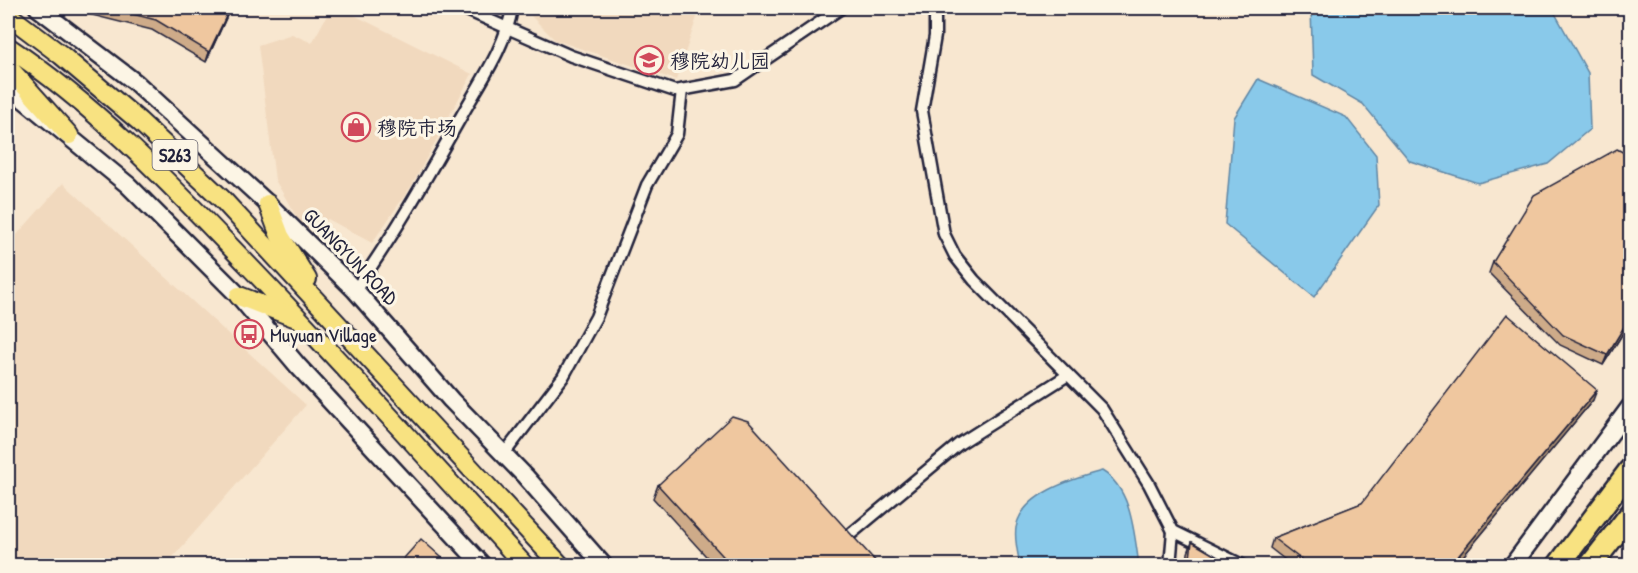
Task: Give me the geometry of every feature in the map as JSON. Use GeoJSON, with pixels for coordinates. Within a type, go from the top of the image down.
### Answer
{"type":"FeatureCollection","features":[{"type":"Feature","properties":{"kind":"highway"},"geometry":{"type":"LineString","coordinates":[[1558,566],[1630,470]]}},
{"type":"Feature","properties":{"kind":"highway"},"geometry":{"type":"LineString","coordinates":[[1590,566],[1630,515]]}},
{"type":"Feature","properties":{"kind":"main road","name":"GUANGYUN ROAD"},"geometry":{"type":"LineString","coordinates":[[38,8],[135,82],[268,204],[355,290],[451,400],[504,454],[604,566]]}},
{"type":"Feature","properties":{"kind":"main road","name":"S263"},"geometry":{"type":"LineString","coordinates":[[8,15],[61,55],[139,121],[222,199],[561,566]]}},
{"type":"Feature","properties":{"kind":"main road","name":"S263"},"geometry":{"type":"LineString","coordinates":[[8,47],[81,101],[155,168],[300,319],[525,566]]}},
{"type":"Feature","properties":{"kind":"main road"},"geometry":{"type":"LineString","coordinates":[[8,67],[69,135]]}},
{"type":"Feature","properties":{"kind":"main road","name":"S263"},"geometry":{"type":"LineString","coordinates":[[11,90],[128,185],[239,296],[298,366],[483,566]]}},
{"type":"Feature","properties":{"kind":"main road"},"geometry":{"type":"LineString","coordinates":[[268,204],[280,236],[327,312]]}},
{"type":"Feature","properties":{"kind":"main road"},"geometry":{"type":"LineString","coordinates":[[239,296],[300,319]]}},
{"type":"Feature","properties":{"kind":"main road"},"geometry":{"type":"LineString","coordinates":[[1512,566],[1630,407]]}},
{"type":"Feature","properties":{"kind":"street"},"geometry":{"type":"LineString","coordinates":[[462,8],[571,56],[675,91],[735,80],[841,8]]}},
{"type":"Feature","properties":{"kind":"street"},"geometry":{"type":"LineString","coordinates":[[355,290],[397,231],[508,28],[512,8]]}},
{"type":"Feature","properties":{"kind":"street"},"geometry":{"type":"LineString","coordinates":[[934,8],[934,36],[922,111],[944,234],[955,256],[974,280],[1102,409],[1149,484],[1173,531],[1170,566]]}},
{"type":"Feature","properties":{"kind":"street"},"geometry":{"type":"LineString","coordinates":[[504,454],[563,377],[596,317],[647,185],[677,134],[682,90]]}},
{"type":"Feature","properties":{"kind":"street"},"geometry":{"type":"LineString","coordinates":[[852,533],[959,444],[1068,375]]}},
{"type":"Feature","properties":{"kind":"street"},"geometry":{"type":"LineString","coordinates":[[1173,531],[1244,566]]}},
{"type":"Feature","properties":{"kind":"shaded area","name":"穆院市场"},"geometry":{"type":"Polygon","coordinates":[[[331,8],[340,8],[472,74],[412,185],[372,243],[328,219],[306,233],[275,180],[258,45],[292,34],[312,43],[331,8]]]}},
{"type":"Feature","properties":{"kind":"shaded area","name":"穆院幼儿园"},"geometry":{"type":"Polygon","coordinates":[[[528,8],[700,8],[676,80],[555,40],[528,13],[528,8]]]}},
{"type":"Feature","properties":{"kind":"shaded area"},"geometry":{"type":"Polygon","coordinates":[[[63,183],[306,405],[166,565],[8,565],[8,245],[63,183]]]}},
{"type":"Feature","properties":{"kind":"water"},"geometry":{"type":"Polygon","coordinates":[[[1311,8],[1552,8],[1588,73],[1590,129],[1548,164],[1478,183],[1410,161],[1363,104],[1313,75],[1311,8]]]}},
{"type":"Feature","properties":{"kind":"water"},"geometry":{"type":"Polygon","coordinates":[[[1258,79],[1346,117],[1376,155],[1379,205],[1314,297],[1225,224],[1234,118],[1258,79]]]}},
{"type":"Feature","properties":{"kind":"water"},"geometry":{"type":"Polygon","coordinates":[[[1102,471],[1112,479],[1126,500],[1139,565],[1020,565],[1016,528],[1027,506],[1050,490],[1077,478],[1102,471]]]}},
{"type":"Feature","properties":{"kind":"building"},"geometry":{"type":"Polygon","coordinates":[[[109,8],[230,8],[209,52],[156,20],[109,8]]]}},
{"type":"Feature","properties":{"kind":"building"},"geometry":{"type":"Polygon","coordinates":[[[1617,149],[1630,156],[1630,317],[1607,355],[1563,335],[1493,262],[1534,195],[1617,149]]]}},
{"type":"Feature","properties":{"kind":"building"},"geometry":{"type":"Polygon","coordinates":[[[1507,314],[1597,390],[1450,566],[1310,566],[1273,538],[1362,503],[1507,314]]]}},
{"type":"Feature","properties":{"kind":"building"},"geometry":{"type":"Polygon","coordinates":[[[732,416],[748,421],[880,566],[732,566],[658,485],[732,416]]]}},
{"type":"Feature","properties":{"kind":"building"},"geometry":{"type":"Polygon","coordinates":[[[421,539],[451,566],[397,566],[421,539]]]}},
{"type":"Feature","properties":{"kind":"building"},"geometry":{"type":"Polygon","coordinates":[[[1192,542],[1233,566],[1189,566],[1192,542]]]}},
{"type":"Feature","properties":{"kind":"place","name":"穆院幼儿园"},"geometry":{"type":"Point","coordinates":[649,60]}},
{"type":"Feature","properties":{"kind":"place","name":"穆院市场"},"geometry":{"type":"Point","coordinates":[356,127]}},
{"type":"Feature","properties":{"kind":"place","name":"Muyuan Village"},"geometry":{"type":"Point","coordinates":[249,334]}}]}
